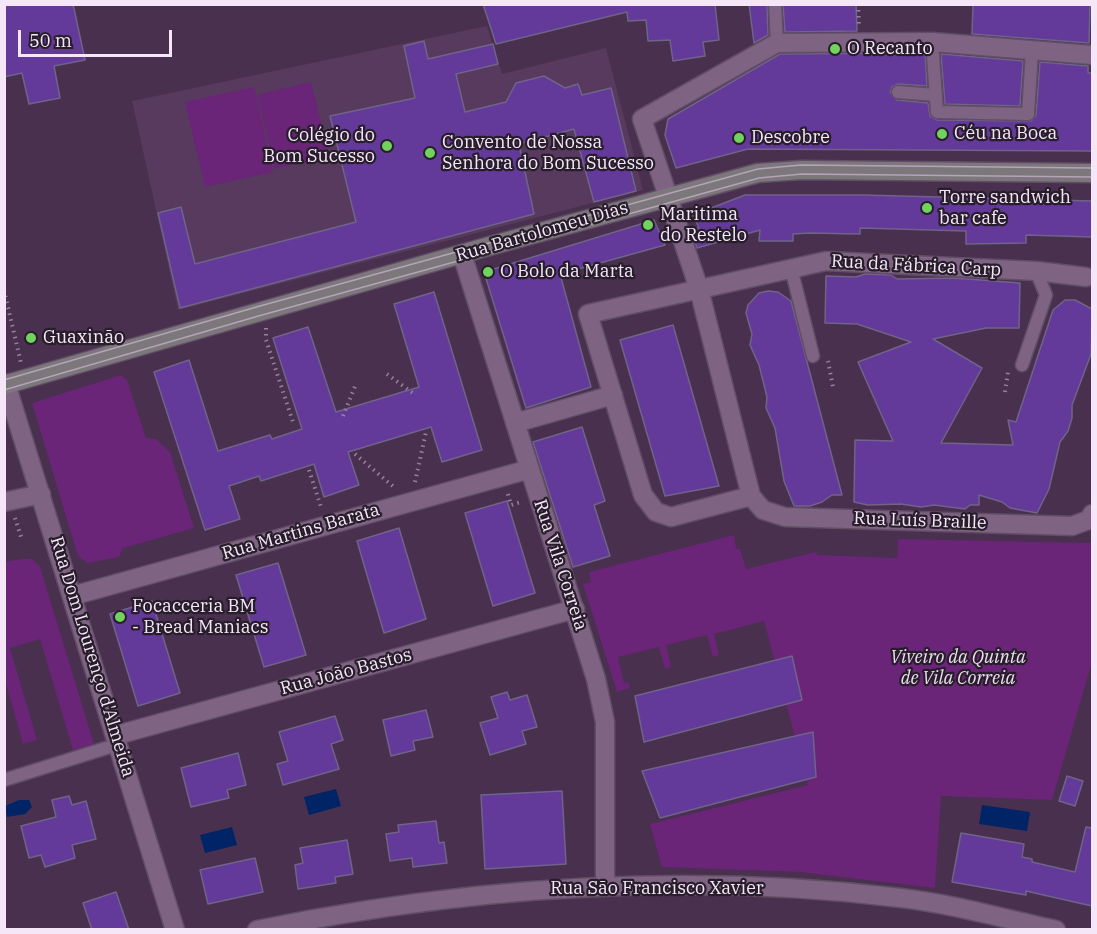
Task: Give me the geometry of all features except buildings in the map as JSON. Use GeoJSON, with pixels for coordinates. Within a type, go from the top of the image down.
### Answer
{"type":"FeatureCollection","features":[{"type":"Feature","properties":{"kind":"street"},"geometry":{"type":"LineString","coordinates":[[515,423],[613,395],[643,495],[656,512],[671,517],[751,496],[699,289],[642,119],[777,43],[932,42],[1092,56]]}},
{"type":"Feature","properties":{"kind":"street","name":"Rua Bartolomeu Dias"},"geometry":{"type":"LineString","coordinates":[[5,384],[735,178],[802,170],[1092,173]]}},
{"type":"Feature","properties":{"kind":"street","name":"Rua Vila Correia"},"geometry":{"type":"LineString","coordinates":[[462,254],[596,679],[605,722],[605,885]]}},
{"type":"Feature","properties":{"kind":"street","name":"Rua da Fábrica Carp"},"geometry":{"type":"LineString","coordinates":[[613,395],[588,314],[826,261],[1036,271],[1086,278]]}},
{"type":"Feature","properties":{"kind":"street","name":"Rua Dom Lourenço d'Almeida"},"geometry":{"type":"LineString","coordinates":[[5,384],[118,740],[175,930]]}},
{"type":"Feature","properties":{"kind":"street","name":"Rua Martins Barata"},"geometry":{"type":"LineString","coordinates":[[72,596],[530,468]]}},
{"type":"Feature","properties":{"kind":"street"},"geometry":{"type":"LineString","coordinates":[[4,502],[41,494]]}},
{"type":"Feature","properties":{"kind":"street","name":"Rua Luís Braille"},"geometry":{"type":"LineString","coordinates":[[751,496],[763,510],[785,517],[1072,526],[1091,519],[1092,514]]}},
{"type":"Feature","properties":{"kind":"street","name":"Rua João Bastos"},"geometry":{"type":"LineString","coordinates":[[118,740],[575,609]]}},
{"type":"Feature","properties":{"kind":"street","name":"Rua São Francisco Xavier"},"geometry":{"type":"LineString","coordinates":[[257,930],[483,893],[605,885],[755,886],[903,898],[1056,930]]}},
{"type":"Feature","properties":{"kind":"lane"},"geometry":{"type":"LineString","coordinates":[[775,4],[777,43]]}},
{"type":"Feature","properties":{"kind":"lane"},"geometry":{"type":"LineString","coordinates":[[932,42],[937,112],[1028,114],[1032,51]]}},
{"type":"Feature","properties":{"kind":"lane"},"geometry":{"type":"LineString","coordinates":[[898,92],[935,95]]}},
{"type":"Feature","properties":{"kind":"lane"},"geometry":{"type":"LineString","coordinates":[[791,268],[813,356]]}},
{"type":"Feature","properties":{"kind":"lane"},"geometry":{"type":"LineString","coordinates":[[1022,365],[1046,295],[1036,271]]}},
{"type":"Feature","properties":{"kind":"lane"},"geometry":{"type":"LineString","coordinates":[[4,780],[118,740]]}},
{"type":"Feature","properties":{"kind":"path"},"geometry":{"type":"LineString","coordinates":[[261,311],[267,331],[266,340],[294,425]]}},
{"type":"Feature","properties":{"kind":"path"},"geometry":{"type":"LineString","coordinates":[[825,350],[834,387]]}},
{"type":"Feature","properties":{"kind":"path"},"geometry":{"type":"LineString","coordinates":[[1005,392],[1009,371]]}},
{"type":"Feature","properties":{"kind":"path"},"geometry":{"type":"LineString","coordinates":[[387,374],[414,394]]}},
{"type":"Feature","properties":{"kind":"path"},"geometry":{"type":"LineString","coordinates":[[343,416],[356,384]]}},
{"type":"Feature","properties":{"kind":"path"},"geometry":{"type":"LineString","coordinates":[[355,454],[411,502],[426,432]]}},
{"type":"Feature","properties":{"kind":"path"},"geometry":{"type":"LineString","coordinates":[[309,471],[327,525]]}},
{"type":"Feature","properties":{"kind":"shaded area","name":"Colégio do Bom Sucesso"},"geometry":{"type":"Polygon","coordinates":[[[487,26],[502,74],[606,48],[643,190],[178,310],[132,101],[487,26]]]}},
{"type":"Feature","properties":{"kind":"green space"},"geometry":{"type":"Polygon","coordinates":[[[311,82],[329,156],[275,169],[257,95],[311,82]]]}},
{"type":"Feature","properties":{"kind":"green space"},"geometry":{"type":"Polygon","coordinates":[[[254,87],[273,172],[205,187],[185,102],[254,87]]]}},
{"type":"Feature","properties":{"kind":"green space"},"geometry":{"type":"Polygon","coordinates":[[[121,375],[127,380],[146,438],[156,439],[170,452],[194,528],[123,548],[119,557],[87,563],[78,556],[32,403],[121,375]]]}},
{"type":"Feature","properties":{"kind":"green space","name":"Viveiro da Quinta de Vila Correia"},"geometry":{"type":"Polygon","coordinates":[[[734,535],[736,549],[740,549],[746,569],[816,552],[817,555],[897,558],[898,539],[1092,543],[1092,662],[1052,800],[941,796],[935,888],[800,872],[662,867],[650,824],[808,785],[764,621],[714,634],[719,655],[713,657],[707,635],[666,645],[671,667],[665,669],[659,647],[618,657],[624,683],[628,682],[630,688],[617,692],[583,584],[591,582],[589,572],[734,535]]]}},
{"type":"Feature","properties":{"kind":"green space"},"geometry":{"type":"Polygon","coordinates":[[[32,559],[40,567],[94,744],[73,750],[40,639],[10,648],[37,740],[23,744],[5,680],[5,562],[32,559]]]}},
{"type":"Feature","properties":{"kind":"water"},"geometry":{"type":"Polygon","coordinates":[[[336,789],[341,806],[309,815],[304,797],[336,789]]]}},
{"type":"Feature","properties":{"kind":"water"},"geometry":{"type":"Polygon","coordinates":[[[19,800],[29,800],[32,807],[25,814],[7,817],[5,806],[19,800]]]}},
{"type":"Feature","properties":{"kind":"water"},"geometry":{"type":"Polygon","coordinates":[[[982,805],[1030,812],[1027,831],[979,824],[982,805]]]}},
{"type":"Feature","properties":{"kind":"water"},"geometry":{"type":"Polygon","coordinates":[[[232,827],[237,845],[205,853],[200,835],[232,827]]]}},
{"type":"Feature","properties":{"kind":"tram line"},"geometry":{"type":"LineString","coordinates":[[4,380],[260,306],[758,169],[801,165],[1092,168]]}},
{"type":"Feature","properties":{"kind":"tram line"},"geometry":{"type":"LineString","coordinates":[[4,390],[262,315],[759,178],[802,174],[1092,177]]}},
{"type":"Feature","properties":{"kind":"place","name":"O Recanto"},"geometry":{"type":"Point","coordinates":[835,49]}},
{"type":"Feature","properties":{"kind":"place","name":"Céu na Boca"},"geometry":{"type":"Point","coordinates":[942,134]}},
{"type":"Feature","properties":{"kind":"place","name":"Descobre"},"geometry":{"type":"Point","coordinates":[739,138]}},
{"type":"Feature","properties":{"kind":"place","name":"Colégio do Bom Sucesso"},"geometry":{"type":"Point","coordinates":[387,146]}},
{"type":"Feature","properties":{"kind":"place","name":"Convento de Nossa Senhora do Bom Sucesso"},"geometry":{"type":"Point","coordinates":[430,153]}},
{"type":"Feature","properties":{"kind":"place","name":"Torre sandwich bar cafe"},"geometry":{"type":"Point","coordinates":[927,208]}},
{"type":"Feature","properties":{"kind":"place","name":"Maritima do Restelo"},"geometry":{"type":"Point","coordinates":[648,225]}},
{"type":"Feature","properties":{"kind":"place","name":"O Bolo da Marta"},"geometry":{"type":"Point","coordinates":[488,272]}},
{"type":"Feature","properties":{"kind":"place","name":"Guaxinão"},"geometry":{"type":"Point","coordinates":[31,338]}},
{"type":"Feature","properties":{"kind":"place","name":"Focacceria BM - Bread Maniacs"},"geometry":{"type":"Point","coordinates":[120,617]}}]}
